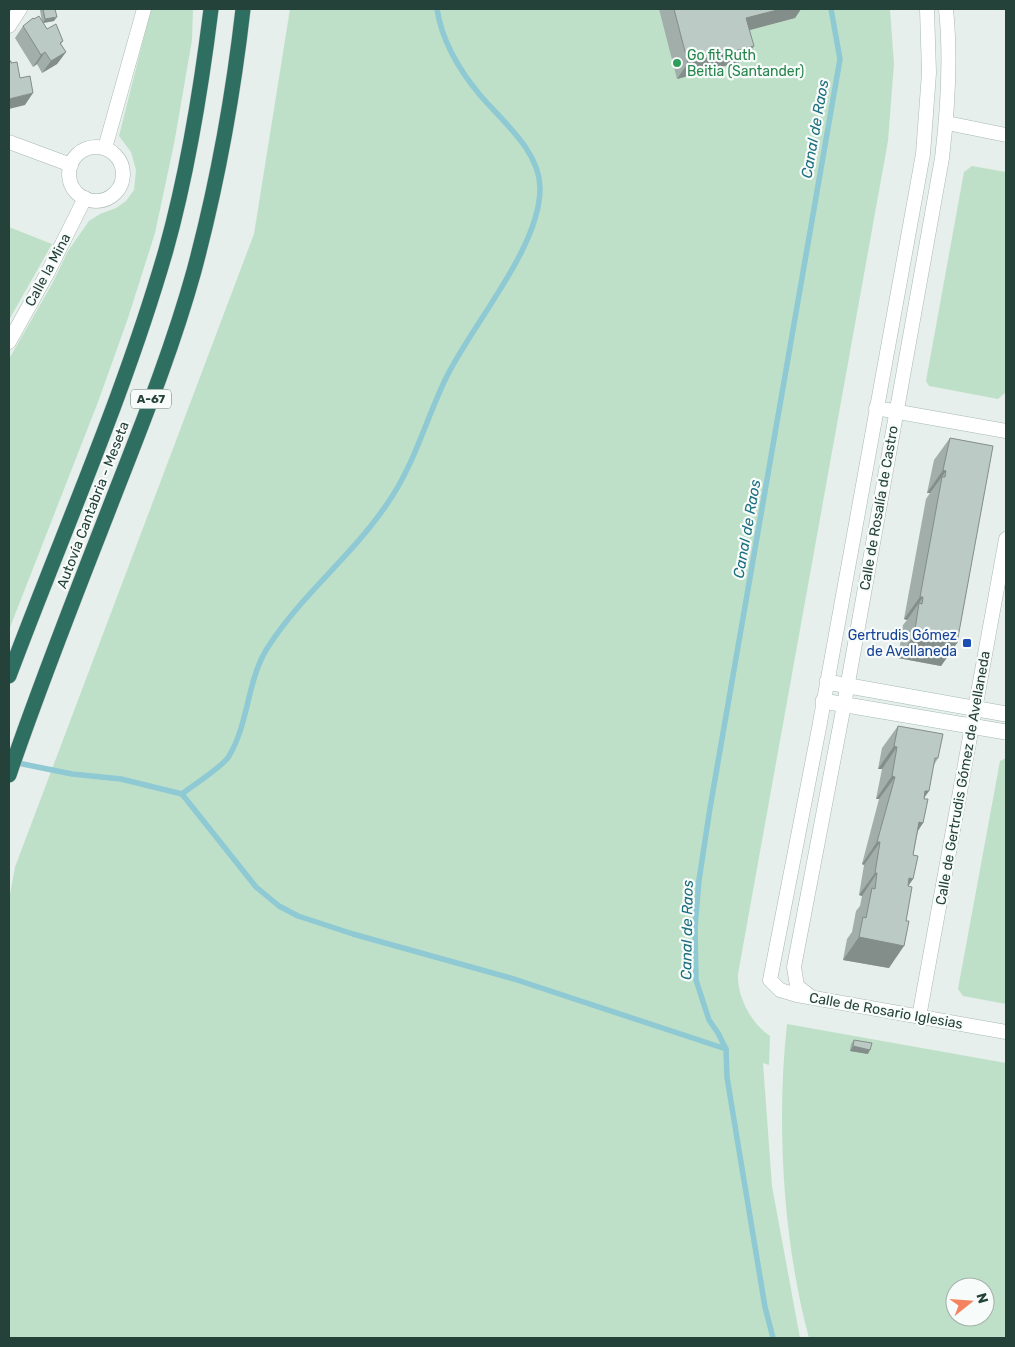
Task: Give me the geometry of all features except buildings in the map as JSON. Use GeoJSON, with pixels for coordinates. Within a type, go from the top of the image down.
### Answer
{"type":"FeatureCollection","features":[{"type":"Feature","properties":{"kind":"highway","name":"Autovía Cantabria - Meseta"},"geometry":{"type":"LineString","coordinates":[[9,676],[123,381],[166,250],[196,114],[211,9]]}},
{"type":"Feature","properties":{"kind":"highway","name":"Autovía Cantabria - Meseta"},"geometry":{"type":"LineString","coordinates":[[9,775],[51,657],[147,410],[180,314],[205,226],[225,136],[243,9]]}},
{"type":"Feature","properties":{"kind":"main road"},"geometry":{"type":"LineString","coordinates":[[827,682],[1006,714]]}},
{"type":"Feature","properties":{"kind":"main road"},"geometry":{"type":"LineString","coordinates":[[824,701],[1006,732]]}},
{"type":"Feature","properties":{"kind":"street"},"geometry":{"type":"LineString","coordinates":[[9,26],[20,9]]}},
{"type":"Feature","properties":{"kind":"street"},"geometry":{"type":"LineString","coordinates":[[105,148],[144,9]]}},
{"type":"Feature","properties":{"kind":"street","name":"Calle de Rosalía de Castro"},"geometry":{"type":"LineString","coordinates":[[770,980],[824,701],[923,154],[929,73],[926,9]]}},
{"type":"Feature","properties":{"kind":"street","name":"Calle de Rosalía de Castro"},"geometry":{"type":"LineString","coordinates":[[813,998],[797,986],[794,967],[848,685],[947,123],[949,59],[946,9]]}},
{"type":"Feature","properties":{"kind":"street"},"geometry":{"type":"LineString","coordinates":[[947,123],[1006,135]]}},
{"type":"Feature","properties":{"kind":"street"},"geometry":{"type":"LineString","coordinates":[[9,142],[70,166]]}},
{"type":"Feature","properties":{"kind":"street"},"geometry":{"type":"LineString","coordinates":[[93,146],[105,148],[117,156],[121,163],[123,180],[114,195],[106,199],[98,201],[85,198],[75,191],[71,185],[69,177],[70,166],[77,154],[84,149],[93,146]]}},
{"type":"Feature","properties":{"kind":"street","name":"Calle la Mina"},"geometry":{"type":"LineString","coordinates":[[9,342],[48,272],[85,198]]}},
{"type":"Feature","properties":{"kind":"street"},"geometry":{"type":"LineString","coordinates":[[876,408],[1006,431]]}},
{"type":"Feature","properties":{"kind":"street","name":"Calle de Gertrudis Gómez de Avellaneda"},"geometry":{"type":"LineString","coordinates":[[919,1017],[1006,539]]}},
{"type":"Feature","properties":{"kind":"street","name":"Calle de Rosario Iglesias"},"geometry":{"type":"LineString","coordinates":[[770,980],[780,990],[813,998],[1006,1032]]}},
{"type":"Feature","properties":{"kind":"green space"},"geometry":{"type":"Polygon","coordinates":[[[151,9],[193,9],[192,40],[174,144],[155,233],[128,318],[98,402],[9,630],[9,359],[52,284],[68,251],[89,221],[100,214],[116,208],[126,201],[134,190],[136,170],[131,152],[119,136],[151,9]]]}},
{"type":"Feature","properties":{"kind":"green space"},"geometry":{"type":"Polygon","coordinates":[[[290,9],[890,9],[894,64],[888,141],[738,974],[740,992],[746,1009],[763,1031],[770,1036],[769,1065],[763,1063],[772,1186],[800,1338],[9,1338],[9,900],[15,867],[254,234],[290,9]]]}},
{"type":"Feature","properties":{"kind":"green space"},"geometry":{"type":"Polygon","coordinates":[[[972,166],[1006,172],[1006,388],[1005,393],[998,399],[929,386],[926,381],[964,172],[972,166]]]}},
{"type":"Feature","properties":{"kind":"green space"},"geometry":{"type":"Polygon","coordinates":[[[9,227],[52,244],[9,320],[9,227]]]}},
{"type":"Feature","properties":{"kind":"green space"},"geometry":{"type":"Polygon","coordinates":[[[1006,758],[1006,1004],[963,996],[958,989],[1000,761],[1006,758]]]}},
{"type":"Feature","properties":{"kind":"green space"},"geometry":{"type":"Polygon","coordinates":[[[787,1024],[1006,1063],[1006,1338],[809,1338],[800,1301],[788,1223],[782,1142],[782,1101],[787,1024]]]}},
{"type":"Feature","properties":{"kind":"waterway"},"geometry":{"type":"LineString","coordinates":[[182,794],[215,770],[229,756],[241,730],[256,673],[268,647],[281,628],[358,541],[387,504],[405,474],[446,378],[518,260],[529,235],[537,210],[540,187],[538,173],[526,148],[518,137],[480,95],[458,65],[447,44],[437,9]]}},
{"type":"Feature","properties":{"kind":"waterway","name":"Canal de Raos"},"geometry":{"type":"LineString","coordinates":[[773,1338],[765,1307],[727,1077],[726,1049],[709,1020],[696,980],[695,927],[699,880],[710,808],[840,59],[831,9]]}},
{"type":"Feature","properties":{"kind":"waterway"},"geometry":{"type":"LineString","coordinates":[[13,762],[72,774],[121,779],[182,794],[256,887],[279,906],[298,916],[353,934],[514,979],[726,1049]]}},
{"type":"Feature","properties":{"kind":"place","name":"Go fit Ruth Beitia (Santander)"},"geometry":{"type":"Point","coordinates":[677,63]}},
{"type":"Feature","properties":{"kind":"place","name":"Gertrudis Gómez de Avellaneda"},"geometry":{"type":"Point","coordinates":[967,643]}}]}
